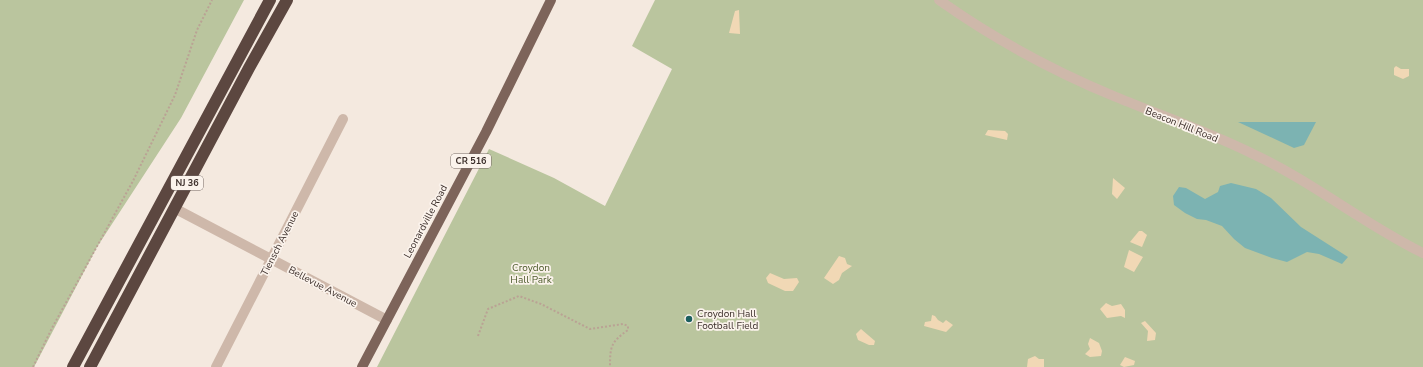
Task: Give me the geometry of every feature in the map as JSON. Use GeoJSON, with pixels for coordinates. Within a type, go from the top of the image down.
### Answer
{"type":"FeatureCollection","features":[{"type":"Feature","properties":{"kind":"highway","name":"NJ 36"},"geometry":{"type":"LineString","coordinates":[[73,367],[270,0]]}},
{"type":"Feature","properties":{"kind":"highway","name":"NJ 36"},"geometry":{"type":"LineString","coordinates":[[90,367],[287,0]]}},
{"type":"Feature","properties":{"kind":"main road","name":"Leonardville Road"},"geometry":{"type":"LineString","coordinates":[[362,367],[486,132],[551,0]]}},
{"type":"Feature","properties":{"kind":"street","name":"Beacon Hill Road"},"geometry":{"type":"LineString","coordinates":[[939,0],[981,29],[1017,51],[1116,97],[1211,134],[1254,154],[1315,188],[1423,253]]}},
{"type":"Feature","properties":{"kind":"street","name":"Tiensch Avenue"},"geometry":{"type":"LineString","coordinates":[[216,367],[343,119]]}},
{"type":"Feature","properties":{"kind":"street","name":"Bellevue Avenue"},"geometry":{"type":"LineString","coordinates":[[174,208],[387,320]]}},
{"type":"Feature","properties":{"kind":"path"},"geometry":{"type":"LineString","coordinates":[[33,367],[52,328],[133,181],[175,95],[197,30],[212,0]]}},
{"type":"Feature","properties":{"kind":"path"},"geometry":{"type":"LineString","coordinates":[[478,336],[488,309],[519,296],[541,304],[591,329],[624,324],[628,326],[628,330],[617,338],[611,346],[610,367]]}},
{"type":"Feature","properties":{"kind":"green space"},"geometry":{"type":"Polygon","coordinates":[[[0,0],[244,0],[181,118],[97,247],[34,367],[0,367],[0,0]]]}},
{"type":"Feature","properties":{"kind":"green space","name":"Croydon Hall Park"},"geometry":{"type":"Polygon","coordinates":[[[655,0],[1423,0],[1423,367],[377,367],[489,149],[554,178],[605,206],[672,69],[632,46],[655,0]]]}},
{"type":"Feature","properties":{"kind":"sand"},"geometry":{"type":"Polygon","coordinates":[[[739,10],[740,34],[729,33],[735,11],[739,10]]]}},
{"type":"Feature","properties":{"kind":"sand"},"geometry":{"type":"Polygon","coordinates":[[[1396,66],[1401,69],[1409,69],[1409,76],[1403,79],[1394,75],[1394,68],[1396,66]]]}},
{"type":"Feature","properties":{"kind":"sand"},"geometry":{"type":"Polygon","coordinates":[[[988,130],[1005,131],[1008,134],[1007,140],[985,135],[988,130]]]}},
{"type":"Feature","properties":{"kind":"sand"},"geometry":{"type":"Polygon","coordinates":[[[1113,178],[1125,188],[1117,199],[1112,194],[1113,178]]]}},
{"type":"Feature","properties":{"kind":"sand"},"geometry":{"type":"Polygon","coordinates":[[[1139,231],[1142,231],[1147,235],[1142,247],[1130,242],[1139,231]]]}},
{"type":"Feature","properties":{"kind":"sand"},"geometry":{"type":"Polygon","coordinates":[[[1129,250],[1143,257],[1134,272],[1124,267],[1129,250]]]}},
{"type":"Feature","properties":{"kind":"sand"},"geometry":{"type":"Polygon","coordinates":[[[839,256],[845,258],[847,264],[852,266],[842,273],[839,280],[833,284],[824,278],[839,256]]]}},
{"type":"Feature","properties":{"kind":"sand"},"geometry":{"type":"Polygon","coordinates":[[[770,273],[784,279],[797,278],[799,282],[793,291],[785,291],[768,283],[766,278],[770,273]]]}},
{"type":"Feature","properties":{"kind":"sand"},"geometry":{"type":"Polygon","coordinates":[[[1106,303],[1112,306],[1121,304],[1125,310],[1125,318],[1121,316],[1107,318],[1100,309],[1106,303]]]}},
{"type":"Feature","properties":{"kind":"sand"},"geometry":{"type":"Polygon","coordinates":[[[932,315],[943,323],[946,320],[953,325],[946,332],[924,326],[925,322],[931,321],[932,315]]]}},
{"type":"Feature","properties":{"kind":"sand"},"geometry":{"type":"Polygon","coordinates":[[[1145,321],[1156,333],[1155,340],[1147,341],[1148,331],[1141,323],[1145,321]]]}},
{"type":"Feature","properties":{"kind":"sand"},"geometry":{"type":"Polygon","coordinates":[[[861,329],[875,341],[874,345],[869,345],[858,340],[856,334],[861,329]]]}},
{"type":"Feature","properties":{"kind":"sand"},"geometry":{"type":"Polygon","coordinates":[[[1090,338],[1099,343],[1102,351],[1101,356],[1090,357],[1085,354],[1090,349],[1088,344],[1090,338]]]}},
{"type":"Feature","properties":{"kind":"sand"},"geometry":{"type":"Polygon","coordinates":[[[1035,356],[1039,359],[1044,359],[1044,367],[1027,367],[1028,359],[1035,356]]]}},
{"type":"Feature","properties":{"kind":"sand"},"geometry":{"type":"Polygon","coordinates":[[[1125,357],[1135,361],[1134,365],[1124,367],[1120,365],[1125,357]]]}},
{"type":"Feature","properties":{"kind":"water"},"geometry":{"type":"Polygon","coordinates":[[[1238,122],[1316,122],[1304,145],[1294,148],[1238,122]]]}},
{"type":"Feature","properties":{"kind":"water"},"geometry":{"type":"Polygon","coordinates":[[[1231,183],[1256,189],[1271,198],[1301,227],[1348,257],[1342,264],[1319,254],[1307,252],[1287,262],[1272,258],[1245,248],[1222,226],[1206,220],[1197,219],[1174,205],[1173,196],[1179,187],[1186,188],[1205,199],[1218,192],[1220,186],[1231,183]]]}},
{"type":"Feature","properties":{"kind":"place","name":"Croydon Hall Football Field"},"geometry":{"type":"Point","coordinates":[689,319]}}]}
